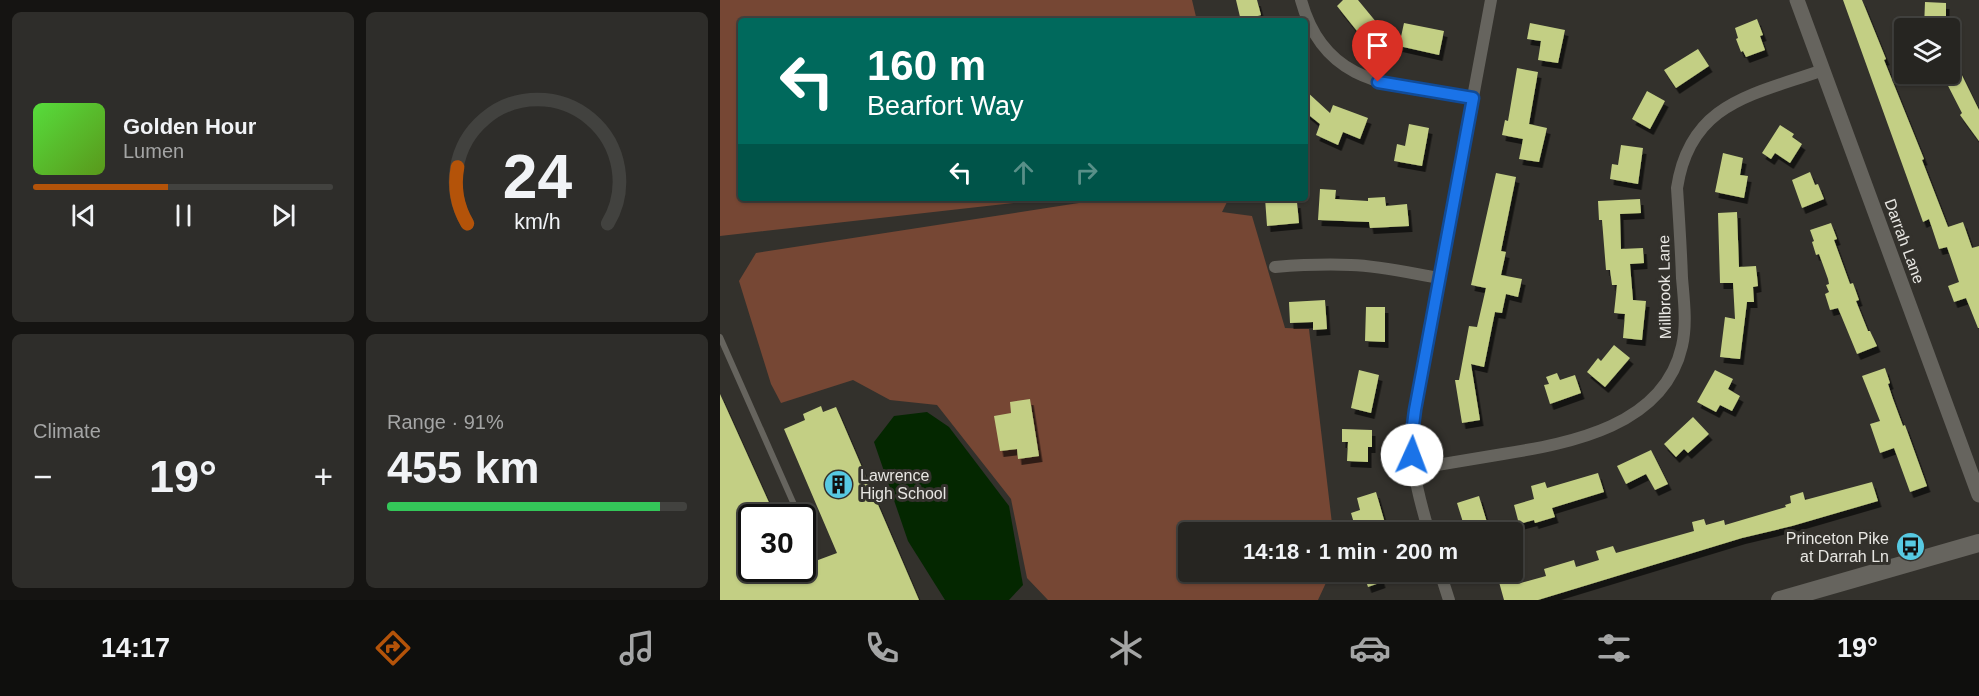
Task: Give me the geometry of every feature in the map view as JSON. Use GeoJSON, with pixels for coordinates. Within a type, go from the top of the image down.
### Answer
{"type":"FeatureCollection","features":[{"type":"Feature","properties":{"kind":"main road"},"geometry":{"type":"LineString","coordinates":[[1780,600],[1979,543]]}},
{"type":"Feature","properties":{"kind":"street"},"geometry":{"type":"LineString","coordinates":[[1301,0],[1306,18]]}},
{"type":"Feature","properties":{"kind":"street"},"geometry":{"type":"LineString","coordinates":[[1426,522],[1416,488],[1411,441],[1491,0]]}},
{"type":"Feature","properties":{"kind":"street","name":"Darrah Lane"},"geometry":{"type":"LineString","coordinates":[[1797,0],[1979,495]]}},
{"type":"Feature","properties":{"kind":"street"},"geometry":{"type":"LineString","coordinates":[[1308,22],[1322,46],[1341,65],[1359,76],[1378,82],[1473,98]]}},
{"type":"Feature","properties":{"kind":"street","name":"Millbrook Lane"},"geometry":{"type":"LineString","coordinates":[[1413,469],[1550,446],[1580,438],[1634,414],[1652,400],[1676,366],[1684,331],[1677,188],[1680,168],[1687,150],[1708,120],[1724,108],[1740,99],[1823,70]]}},
{"type":"Feature","properties":{"kind":"street"},"geometry":{"type":"LineString","coordinates":[[1275,267],[1312,264],[1352,265],[1393,269],[1439,278]]}},
{"type":"Feature","properties":{"kind":"street"},"geometry":{"type":"LineString","coordinates":[[1443,582],[1449,600]]}},
{"type":"Feature","properties":{"kind":"lane"},"geometry":{"type":"LineString","coordinates":[[720,337],[794,504]]}},
{"type":"Feature","properties":{"kind":"shaded area"},"geometry":{"type":"Polygon","coordinates":[[[720,0],[1192,0],[1196,18],[738,18],[738,201],[1031,201],[720,236],[720,0]]]}},
{"type":"Feature","properties":{"kind":"shaded area","name":"Lawrence High School"},"geometry":{"type":"Polygon","coordinates":[[[1092,201],[1228,201],[1222,212],[1252,216],[1285,328],[1309,329],[1332,522],[1178,522],[1178,582],[1326,582],[1318,600],[1048,600],[1027,578],[1011,499],[937,405],[890,400],[853,380],[781,403],[771,384],[739,281],[756,253],[1092,201]]]}},
{"type":"Feature","properties":{"kind":"shaded area"},"geometry":{"type":"Polygon","coordinates":[[[927,412],[949,427],[1009,506],[1023,585],[1009,600],[945,600],[908,541],[874,442],[894,416],[927,412]]]}},
{"type":"Feature","properties":{"kind":"building"},"geometry":{"type":"Polygon","coordinates":[[[1236,0],[1257,0],[1261,15],[1240,18],[1236,0]]]}},
{"type":"Feature","properties":{"kind":"building"},"geometry":{"type":"Polygon","coordinates":[[[1343,0],[1358,0],[1377,23],[1361,36],[1337,6],[1343,0]]]}},
{"type":"Feature","properties":{"kind":"building"},"geometry":{"type":"Polygon","coordinates":[[[1843,0],[1862,0],[1948,227],[1963,222],[1972,248],[1979,246],[1979,328],[1966,298],[1954,302],[1948,286],[1959,282],[1947,247],[1939,249],[1929,219],[1923,222],[1843,0]]]}},
{"type":"Feature","properties":{"kind":"building"},"geometry":{"type":"Polygon","coordinates":[[[1925,2],[1946,3],[1946,18],[1924,18],[1925,2]]]}},
{"type":"Feature","properties":{"kind":"building"},"geometry":{"type":"Polygon","coordinates":[[[1757,19],[1763,35],[1760,36],[1765,50],[1746,57],[1743,51],[1741,52],[1736,39],[1738,38],[1735,28],[1757,19]]]}},
{"type":"Feature","properties":{"kind":"building"},"geometry":{"type":"Polygon","coordinates":[[[1404,23],[1444,31],[1439,55],[1399,46],[1404,23]]]}},
{"type":"Feature","properties":{"kind":"building"},"geometry":{"type":"Polygon","coordinates":[[[1530,23],[1565,30],[1558,63],[1538,60],[1541,41],[1527,39],[1530,23]]]}},
{"type":"Feature","properties":{"kind":"building"},"geometry":{"type":"Polygon","coordinates":[[[1698,49],[1709,66],[1676,88],[1664,70],[1698,49]]]}},
{"type":"Feature","properties":{"kind":"building"},"geometry":{"type":"Polygon","coordinates":[[[1517,68],[1538,72],[1529,124],[1547,128],[1539,162],[1519,159],[1523,139],[1502,135],[1505,120],[1508,121],[1517,68]]]}},
{"type":"Feature","properties":{"kind":"building"},"geometry":{"type":"Polygon","coordinates":[[[1960,71],[1979,110],[1979,141],[1960,115],[1962,113],[1947,84],[1960,84],[1960,71]]]}},
{"type":"Feature","properties":{"kind":"building"},"geometry":{"type":"Polygon","coordinates":[[[1647,91],[1665,101],[1650,129],[1632,119],[1647,91]]]}},
{"type":"Feature","properties":{"kind":"building"},"geometry":{"type":"Polygon","coordinates":[[[1308,93],[1330,113],[1333,105],[1368,118],[1360,139],[1343,132],[1338,145],[1316,135],[1320,124],[1308,114],[1308,93]]]}},
{"type":"Feature","properties":{"kind":"building"},"geometry":{"type":"Polygon","coordinates":[[[1409,124],[1429,128],[1422,166],[1394,161],[1397,144],[1405,146],[1409,124]]]}},
{"type":"Feature","properties":{"kind":"building"},"geometry":{"type":"Polygon","coordinates":[[[1780,125],[1794,134],[1792,137],[1802,144],[1790,163],[1775,153],[1771,159],[1762,153],[1780,125]]]}},
{"type":"Feature","properties":{"kind":"building"},"geometry":{"type":"Polygon","coordinates":[[[1621,145],[1643,148],[1638,184],[1610,179],[1612,164],[1618,165],[1621,145]]]}},
{"type":"Feature","properties":{"kind":"building"},"geometry":{"type":"Polygon","coordinates":[[[1723,153],[1743,158],[1740,175],[1748,176],[1744,198],[1715,192],[1723,153]]]}},
{"type":"Feature","properties":{"kind":"building"},"geometry":{"type":"Polygon","coordinates":[[[1810,172],[1824,199],[1802,208],[1792,180],[1810,172]]]}},
{"type":"Feature","properties":{"kind":"building"},"geometry":{"type":"Polygon","coordinates":[[[1496,173],[1516,177],[1501,251],[1506,252],[1501,275],[1522,279],[1518,297],[1506,294],[1502,313],[1495,312],[1484,367],[1471,364],[1480,420],[1462,423],[1455,380],[1459,380],[1469,326],[1477,327],[1486,288],[1471,285],[1496,173]]]}},
{"type":"Feature","properties":{"kind":"building"},"geometry":{"type":"Polygon","coordinates":[[[1320,189],[1336,190],[1335,199],[1368,201],[1368,198],[1385,197],[1386,206],[1407,204],[1409,226],[1370,228],[1369,222],[1318,220],[1320,189]]]}},
{"type":"Feature","properties":{"kind":"building"},"geometry":{"type":"Polygon","coordinates":[[[1640,199],[1641,213],[1620,214],[1621,249],[1643,248],[1644,263],[1630,264],[1633,300],[1646,301],[1642,340],[1623,338],[1625,314],[1614,313],[1617,285],[1612,285],[1610,270],[1606,270],[1598,201],[1640,199]]]}},
{"type":"Feature","properties":{"kind":"building"},"geometry":{"type":"Polygon","coordinates":[[[1265,201],[1297,202],[1299,223],[1267,226],[1265,201]]]}},
{"type":"Feature","properties":{"kind":"building"},"geometry":{"type":"Polygon","coordinates":[[[1737,212],[1739,267],[1756,266],[1758,286],[1753,287],[1754,302],[1747,302],[1740,359],[1720,357],[1725,317],[1735,319],[1733,283],[1720,283],[1718,213],[1737,212]]]}},
{"type":"Feature","properties":{"kind":"building"},"geometry":{"type":"Polygon","coordinates":[[[1831,223],[1837,239],[1834,240],[1850,284],[1853,283],[1859,300],[1856,301],[1868,331],[1877,346],[1857,354],[1838,308],[1830,310],[1825,294],[1829,292],[1826,285],[1829,284],[1828,279],[1812,242],[1814,241],[1810,230],[1831,223]]]}},
{"type":"Feature","properties":{"kind":"building"},"geometry":{"type":"Polygon","coordinates":[[[1325,300],[1327,329],[1313,330],[1313,322],[1290,323],[1289,302],[1325,300]]]}},
{"type":"Feature","properties":{"kind":"building"},"geometry":{"type":"Polygon","coordinates":[[[1366,307],[1385,307],[1385,342],[1365,341],[1366,307]]]}},
{"type":"Feature","properties":{"kind":"building"},"geometry":{"type":"Polygon","coordinates":[[[1614,345],[1630,358],[1605,387],[1587,372],[1598,358],[1601,361],[1614,345]]]}},
{"type":"Feature","properties":{"kind":"building"},"geometry":{"type":"Polygon","coordinates":[[[1885,368],[1893,399],[1927,486],[1910,492],[1894,448],[1880,453],[1870,424],[1880,421],[1862,376],[1885,368]]]}},
{"type":"Feature","properties":{"kind":"building"},"geometry":{"type":"Polygon","coordinates":[[[1359,370],[1379,375],[1371,413],[1351,408],[1359,370]]]}},
{"type":"Feature","properties":{"kind":"building"},"geometry":{"type":"Polygon","coordinates":[[[1715,370],[1733,379],[1728,389],[1740,396],[1732,411],[1720,405],[1716,412],[1697,402],[1715,370]]]}},
{"type":"Feature","properties":{"kind":"building"},"geometry":{"type":"Polygon","coordinates":[[[1557,373],[1560,380],[1575,375],[1581,393],[1550,404],[1544,385],[1549,384],[1546,377],[1557,373]]]}},
{"type":"Feature","properties":{"kind":"building","name":"Lawrence High School"},"geometry":{"type":"Polygon","coordinates":[[[720,394],[770,504],[738,504],[738,582],[816,582],[816,561],[837,553],[784,429],[805,420],[803,414],[821,406],[823,412],[836,407],[919,600],[720,600],[720,394]]]}},
{"type":"Feature","properties":{"kind":"building"},"geometry":{"type":"Polygon","coordinates":[[[1030,399],[1039,456],[1018,459],[1017,449],[1000,451],[994,416],[1011,413],[1010,402],[1030,399]]]}},
{"type":"Feature","properties":{"kind":"building"},"geometry":{"type":"Polygon","coordinates":[[[1693,417],[1709,434],[1688,453],[1684,449],[1676,457],[1664,444],[1693,417]]]}},
{"type":"Feature","properties":{"kind":"building"},"geometry":{"type":"Polygon","coordinates":[[[1342,429],[1372,430],[1372,447],[1368,447],[1368,462],[1347,461],[1348,442],[1342,442],[1342,429]]]}},
{"type":"Feature","properties":{"kind":"building"},"geometry":{"type":"Polygon","coordinates":[[[1651,450],[1668,484],[1655,490],[1646,474],[1626,484],[1617,466],[1651,450]]]}},
{"type":"Feature","properties":{"kind":"building"},"geometry":{"type":"Polygon","coordinates":[[[1598,473],[1604,492],[1552,508],[1555,517],[1535,523],[1534,520],[1518,522],[1514,505],[1534,499],[1531,486],[1545,482],[1547,488],[1598,473]]]}},
{"type":"Feature","properties":{"kind":"building"},"geometry":{"type":"Polygon","coordinates":[[[1872,482],[1878,501],[1742,538],[1538,600],[1504,600],[1499,582],[1516,582],[1517,584],[1546,576],[1544,569],[1574,560],[1576,567],[1599,560],[1596,551],[1613,546],[1616,553],[1694,531],[1692,522],[1704,519],[1706,525],[1724,520],[1725,525],[1786,507],[1785,505],[1791,503],[1790,496],[1803,492],[1805,500],[1872,482]]]}},
{"type":"Feature","properties":{"kind":"building"},"geometry":{"type":"Polygon","coordinates":[[[1376,492],[1385,522],[1354,522],[1351,513],[1360,510],[1357,498],[1376,492]]]}},
{"type":"Feature","properties":{"kind":"building"},"geometry":{"type":"Polygon","coordinates":[[[1479,496],[1487,522],[1463,522],[1457,503],[1479,496]]]}},
{"type":"Feature","properties":{"kind":"building"},"geometry":{"type":"Polygon","coordinates":[[[1366,582],[1382,582],[1368,587],[1366,582]]]}},
{"type":"Feature","properties":{"kind":"place","name":"Lawrence High School"},"geometry":{"type":"Point","coordinates":[839,484]}},
{"type":"Feature","properties":{"kind":"place","name":"Princeton Pike at Darrah Ln"},"geometry":{"type":"Point","coordinates":[1910,547]}},
{"type":"Feature","properties":{"kind":"route"},"geometry":{"type":"LineString","coordinates":[[1378,82],[1473,98],[1415,410],[1411,441],[1412,455]]}}]}
